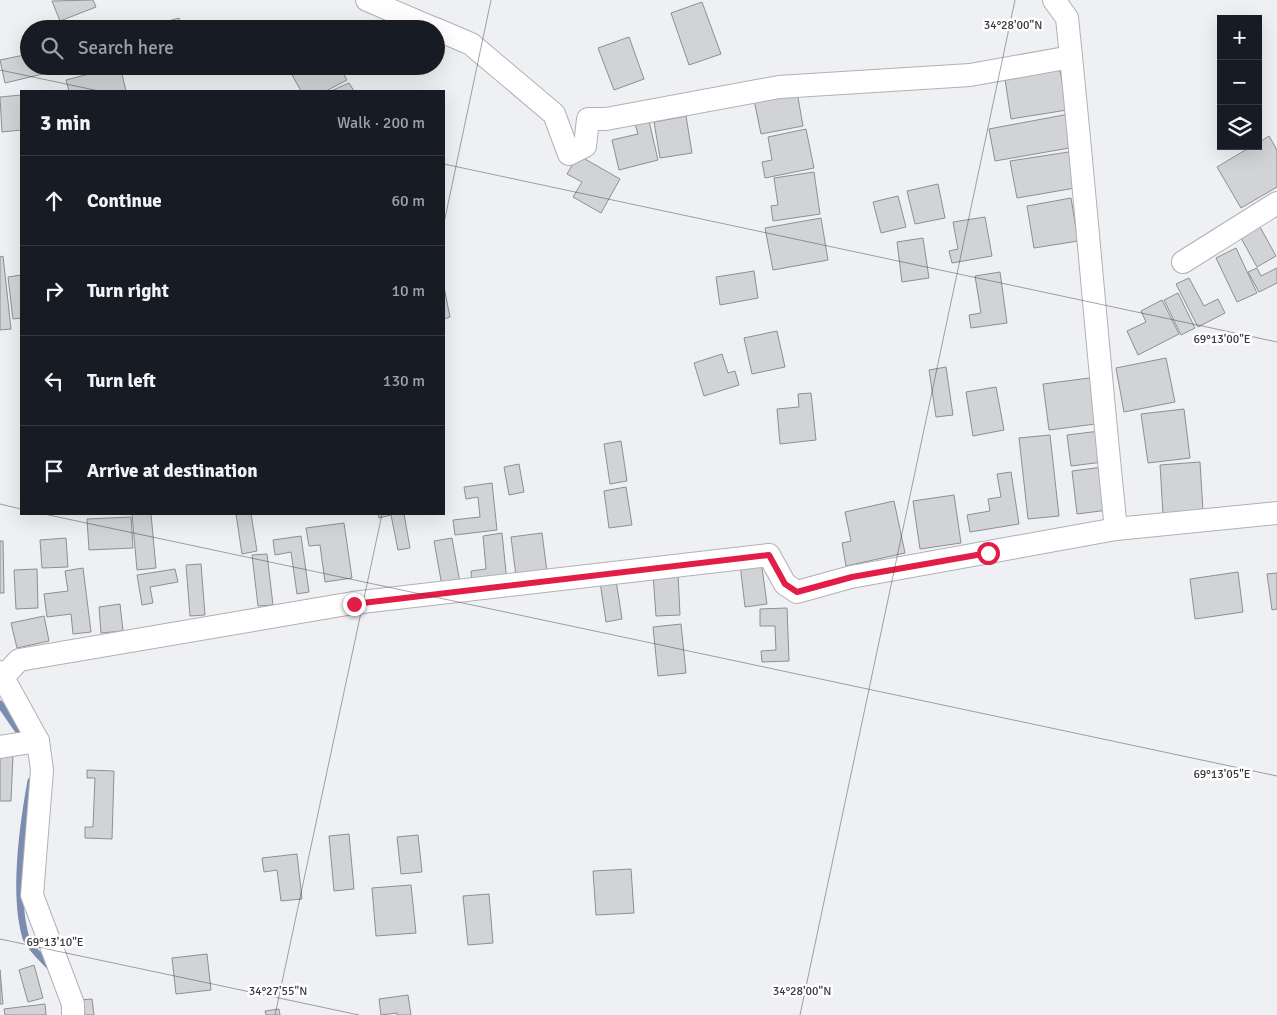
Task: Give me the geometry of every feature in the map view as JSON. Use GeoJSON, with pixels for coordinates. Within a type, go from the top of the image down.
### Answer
{"type":"FeatureCollection","features":[{"type":"Feature","properties":{"kind":"street"},"geometry":{"type":"LineString","coordinates":[[368,0],[415,20]]}},
{"type":"Feature","properties":{"kind":"street"},"geometry":{"type":"LineString","coordinates":[[1054,0],[1067,18],[1116,529]]}},
{"type":"Feature","properties":{"kind":"street"},"geometry":{"type":"LineString","coordinates":[[445,33],[471,44],[554,114],[569,154],[585,146],[588,119],[606,119],[779,87],[970,75],[1071,58]]}},
{"type":"Feature","properties":{"kind":"street"},"geometry":{"type":"LineString","coordinates":[[1183,262],[1277,203]]}},
{"type":"Feature","properties":{"kind":"street"},"geometry":{"type":"LineString","coordinates":[[73,1015],[74,1004],[32,895],[42,770],[38,742],[1,674],[19,660],[354,604],[769,555],[785,584],[797,592],[852,577],[1116,529],[1277,513]]}},
{"type":"Feature","properties":{"kind":"street"},"geometry":{"type":"LineString","coordinates":[[0,747],[38,742]]}},
{"type":"Feature","properties":{"kind":"building"},"geometry":{"type":"Polygon","coordinates":[[[93,0],[96,7],[60,20],[52,1],[93,0]]]}},
{"type":"Feature","properties":{"kind":"building"},"geometry":{"type":"Polygon","coordinates":[[[702,2],[721,54],[689,65],[671,13],[702,2]]]}},
{"type":"Feature","properties":{"kind":"building"},"geometry":{"type":"Polygon","coordinates":[[[629,37],[644,79],[614,90],[598,48],[629,37]]]}},
{"type":"Feature","properties":{"kind":"building"},"geometry":{"type":"Polygon","coordinates":[[[20,56],[20,75],[38,75],[5,83],[0,60],[20,56]]]}},
{"type":"Feature","properties":{"kind":"building"},"geometry":{"type":"Polygon","coordinates":[[[1060,70],[1067,110],[1011,119],[1005,79],[1060,70]]]}},
{"type":"Feature","properties":{"kind":"building"},"geometry":{"type":"Polygon","coordinates":[[[85,75],[122,75],[126,90],[69,90],[66,80],[85,75]]]}},
{"type":"Feature","properties":{"kind":"building"},"geometry":{"type":"Polygon","coordinates":[[[292,75],[344,75],[347,80],[328,90],[300,90],[292,75]]]}},
{"type":"Feature","properties":{"kind":"building"},"geometry":{"type":"Polygon","coordinates":[[[349,83],[353,90],[333,90],[349,83]]]}},
{"type":"Feature","properties":{"kind":"building"},"geometry":{"type":"Polygon","coordinates":[[[797,92],[803,126],[761,134],[754,100],[797,92]]]}},
{"type":"Feature","properties":{"kind":"building"},"geometry":{"type":"Polygon","coordinates":[[[20,95],[20,130],[2,132],[0,97],[20,95]]]}},
{"type":"Feature","properties":{"kind":"building"},"geometry":{"type":"Polygon","coordinates":[[[1069,114],[1075,147],[995,161],[989,129],[1069,114]]]}},
{"type":"Feature","properties":{"kind":"building"},"geometry":{"type":"Polygon","coordinates":[[[686,116],[692,153],[660,158],[654,122],[686,116]]]}},
{"type":"Feature","properties":{"kind":"building"},"geometry":{"type":"Polygon","coordinates":[[[649,121],[658,160],[619,170],[612,140],[638,134],[635,124],[649,121]]]}},
{"type":"Feature","properties":{"kind":"building"},"geometry":{"type":"Polygon","coordinates":[[[806,129],[814,168],[765,178],[762,162],[772,160],[768,137],[806,129]]]}},
{"type":"Feature","properties":{"kind":"building"},"geometry":{"type":"Polygon","coordinates":[[[1269,136],[1277,150],[1277,187],[1241,208],[1217,167],[1245,150],[1262,150],[1262,140],[1269,136]]]}},
{"type":"Feature","properties":{"kind":"building"},"geometry":{"type":"Polygon","coordinates":[[[1075,151],[1081,187],[1017,198],[1010,161],[1075,151]]]}},
{"type":"Feature","properties":{"kind":"building"},"geometry":{"type":"Polygon","coordinates":[[[578,155],[620,179],[601,213],[573,197],[582,182],[567,174],[578,155]]]}},
{"type":"Feature","properties":{"kind":"building"},"geometry":{"type":"Polygon","coordinates":[[[814,172],[820,214],[773,221],[771,206],[778,205],[774,178],[814,172]]]}},
{"type":"Feature","properties":{"kind":"building"},"geometry":{"type":"Polygon","coordinates":[[[938,184],[945,218],[915,224],[907,191],[938,184]]]}},
{"type":"Feature","properties":{"kind":"building"},"geometry":{"type":"Polygon","coordinates":[[[898,196],[906,227],[881,233],[873,202],[898,196]]]}},
{"type":"Feature","properties":{"kind":"building"},"geometry":{"type":"Polygon","coordinates":[[[1071,198],[1078,241],[1034,248],[1027,206],[1071,198]]]}},
{"type":"Feature","properties":{"kind":"building"},"geometry":{"type":"Polygon","coordinates":[[[985,217],[992,256],[952,263],[949,251],[958,249],[953,222],[985,217]]]}},
{"type":"Feature","properties":{"kind":"building"},"geometry":{"type":"Polygon","coordinates":[[[821,218],[828,260],[773,270],[765,228],[821,218]]]}},
{"type":"Feature","properties":{"kind":"building"},"geometry":{"type":"Polygon","coordinates":[[[1260,227],[1276,256],[1257,267],[1241,238],[1260,227]]]}},
{"type":"Feature","properties":{"kind":"building"},"geometry":{"type":"Polygon","coordinates":[[[923,238],[929,278],[902,282],[897,242],[923,238]]]}},
{"type":"Feature","properties":{"kind":"building"},"geometry":{"type":"Polygon","coordinates":[[[1236,248],[1257,293],[1237,302],[1216,258],[1236,248]]]}},
{"type":"Feature","properties":{"kind":"building"},"geometry":{"type":"Polygon","coordinates":[[[3,256],[11,329],[0,330],[0,257],[3,256]]]}},
{"type":"Feature","properties":{"kind":"building"},"geometry":{"type":"Polygon","coordinates":[[[1257,268],[1261,276],[1277,268],[1277,283],[1259,292],[1248,272],[1257,268]]]}},
{"type":"Feature","properties":{"kind":"building"},"geometry":{"type":"Polygon","coordinates":[[[754,271],[758,298],[720,305],[716,277],[754,271]]]}},
{"type":"Feature","properties":{"kind":"building"},"geometry":{"type":"Polygon","coordinates":[[[1000,272],[1007,323],[971,328],[969,315],[981,313],[975,276],[1000,272]]]}},
{"type":"Feature","properties":{"kind":"building"},"geometry":{"type":"Polygon","coordinates":[[[20,275],[20,318],[13,319],[8,277],[20,275]]]}},
{"type":"Feature","properties":{"kind":"building"},"geometry":{"type":"Polygon","coordinates":[[[1189,278],[1204,306],[1218,299],[1225,313],[1198,327],[1176,284],[1189,278]]]}},
{"type":"Feature","properties":{"kind":"building"},"geometry":{"type":"Polygon","coordinates":[[[445,292],[450,317],[445,319],[445,292]]]}},
{"type":"Feature","properties":{"kind":"building"},"geometry":{"type":"Polygon","coordinates":[[[1178,293],[1195,328],[1181,335],[1164,300],[1178,293]]]}},
{"type":"Feature","properties":{"kind":"building"},"geometry":{"type":"Polygon","coordinates":[[[1162,300],[1179,334],[1138,355],[1127,331],[1146,322],[1141,311],[1162,300]]]}},
{"type":"Feature","properties":{"kind":"building"},"geometry":{"type":"Polygon","coordinates":[[[777,331],[785,367],[752,374],[744,338],[777,331]]]}},
{"type":"Feature","properties":{"kind":"building"},"geometry":{"type":"Polygon","coordinates":[[[722,354],[728,373],[735,371],[739,385],[704,396],[694,363],[722,354]]]}},
{"type":"Feature","properties":{"kind":"building"},"geometry":{"type":"Polygon","coordinates":[[[1166,358],[1175,402],[1124,412],[1116,368],[1166,358]]]}},
{"type":"Feature","properties":{"kind":"building"},"geometry":{"type":"Polygon","coordinates":[[[946,367],[953,415],[936,417],[929,370],[946,367]]]}},
{"type":"Feature","properties":{"kind":"building"},"geometry":{"type":"Polygon","coordinates":[[[1097,377],[1103,423],[1049,430],[1043,384],[1097,377]]]}},
{"type":"Feature","properties":{"kind":"building"},"geometry":{"type":"Polygon","coordinates":[[[996,387],[1004,430],[973,436],[966,392],[996,387]]]}},
{"type":"Feature","properties":{"kind":"building"},"geometry":{"type":"Polygon","coordinates":[[[811,393],[816,440],[780,444],[777,409],[799,407],[798,394],[811,393]]]}},
{"type":"Feature","properties":{"kind":"building"},"geometry":{"type":"Polygon","coordinates":[[[1184,409],[1190,458],[1148,463],[1141,414],[1184,409]]]}},
{"type":"Feature","properties":{"kind":"building"},"geometry":{"type":"Polygon","coordinates":[[[1100,431],[1103,462],[1071,466],[1067,435],[1100,431]]]}},
{"type":"Feature","properties":{"kind":"building"},"geometry":{"type":"Polygon","coordinates":[[[1050,435],[1059,516],[1028,519],[1019,438],[1050,435]]]}},
{"type":"Feature","properties":{"kind":"building"},"geometry":{"type":"Polygon","coordinates":[[[621,441],[627,481],[610,484],[604,444],[621,441]]]}},
{"type":"Feature","properties":{"kind":"building"},"geometry":{"type":"Polygon","coordinates":[[[1200,462],[1203,511],[1163,514],[1160,465],[1200,462]]]}},
{"type":"Feature","properties":{"kind":"building"},"geometry":{"type":"Polygon","coordinates":[[[519,464],[524,492],[509,495],[504,467],[519,464]]]}},
{"type":"Feature","properties":{"kind":"building"},"geometry":{"type":"Polygon","coordinates":[[[1103,467],[1108,510],[1077,514],[1072,471],[1103,467]]]}},
{"type":"Feature","properties":{"kind":"building"},"geometry":{"type":"Polygon","coordinates":[[[1011,472],[1019,524],[970,532],[967,515],[990,511],[988,499],[1001,497],[997,474],[1011,472]]]}},
{"type":"Feature","properties":{"kind":"building"},"geometry":{"type":"Polygon","coordinates":[[[492,483],[497,530],[455,535],[453,520],[480,517],[478,497],[466,499],[464,487],[492,483]]]}},
{"type":"Feature","properties":{"kind":"building"},"geometry":{"type":"Polygon","coordinates":[[[626,487],[632,525],[609,528],[604,491],[626,487]]]}},
{"type":"Feature","properties":{"kind":"building"},"geometry":{"type":"Polygon","coordinates":[[[954,495],[961,543],[920,549],[913,501],[954,495]]]}},
{"type":"Feature","properties":{"kind":"building"},"geometry":{"type":"Polygon","coordinates":[[[894,501],[905,553],[846,566],[842,543],[851,541],[845,512],[894,501]]]}},
{"type":"Feature","properties":{"kind":"building"},"geometry":{"type":"Polygon","coordinates":[[[132,515],[151,515],[156,568],[137,570],[132,515]]]}},
{"type":"Feature","properties":{"kind":"building"},"geometry":{"type":"Polygon","coordinates":[[[236,515],[251,515],[257,551],[242,554],[236,515]]]}},
{"type":"Feature","properties":{"kind":"building"},"geometry":{"type":"Polygon","coordinates":[[[378,515],[391,515],[379,518],[378,515]]]}},
{"type":"Feature","properties":{"kind":"building"},"geometry":{"type":"Polygon","coordinates":[[[391,515],[404,515],[410,548],[398,550],[391,515]]]}},
{"type":"Feature","properties":{"kind":"building"},"geometry":{"type":"Polygon","coordinates":[[[131,517],[133,548],[89,550],[87,519],[131,517]]]}},
{"type":"Feature","properties":{"kind":"building"},"geometry":{"type":"Polygon","coordinates":[[[344,523],[352,578],[325,582],[320,545],[309,546],[306,528],[344,523]]]}},
{"type":"Feature","properties":{"kind":"building"},"geometry":{"type":"Polygon","coordinates":[[[502,533],[507,582],[472,586],[471,571],[486,569],[483,536],[502,533]]]}},
{"type":"Feature","properties":{"kind":"building"},"geometry":{"type":"Polygon","coordinates":[[[542,533],[547,572],[516,576],[511,537],[542,533]]]}},
{"type":"Feature","properties":{"kind":"building"},"geometry":{"type":"Polygon","coordinates":[[[301,536],[309,592],[297,594],[291,552],[275,555],[273,540],[301,536]]]}},
{"type":"Feature","properties":{"kind":"building"},"geometry":{"type":"Polygon","coordinates":[[[66,538],[68,567],[42,568],[40,540],[66,538]]]}},
{"type":"Feature","properties":{"kind":"building"},"geometry":{"type":"Polygon","coordinates":[[[452,538],[460,583],[442,586],[434,541],[452,538]]]}},
{"type":"Feature","properties":{"kind":"building"},"geometry":{"type":"Polygon","coordinates":[[[0,541],[3,541],[4,593],[0,593],[0,541]]]}},
{"type":"Feature","properties":{"kind":"building"},"geometry":{"type":"Polygon","coordinates":[[[267,554],[273,605],[258,606],[252,555],[267,554]]]}},
{"type":"Feature","properties":{"kind":"building"},"geometry":{"type":"Polygon","coordinates":[[[761,561],[767,604],[745,607],[740,564],[761,561]]]}},
{"type":"Feature","properties":{"kind":"building"},"geometry":{"type":"Polygon","coordinates":[[[201,564],[205,615],[190,616],[186,565],[201,564]]]}},
{"type":"Feature","properties":{"kind":"building"},"geometry":{"type":"Polygon","coordinates":[[[83,568],[91,632],[73,634],[71,614],[47,617],[44,594],[68,591],[65,571],[83,568]]]}},
{"type":"Feature","properties":{"kind":"building"},"geometry":{"type":"Polygon","coordinates":[[[37,569],[38,608],[16,609],[14,570],[37,569]]]}},
{"type":"Feature","properties":{"kind":"building"},"geometry":{"type":"Polygon","coordinates":[[[175,569],[178,582],[150,587],[153,603],[142,605],[137,575],[175,569]]]}},
{"type":"Feature","properties":{"kind":"building"},"geometry":{"type":"Polygon","coordinates":[[[1238,572],[1243,612],[1195,619],[1190,579],[1238,572]]]}},
{"type":"Feature","properties":{"kind":"building"},"geometry":{"type":"Polygon","coordinates":[[[678,573],[680,615],[656,616],[653,574],[678,573]]]}},
{"type":"Feature","properties":{"kind":"building"},"geometry":{"type":"Polygon","coordinates":[[[1277,573],[1277,609],[1272,610],[1267,574],[1277,573]]]}},
{"type":"Feature","properties":{"kind":"building"},"geometry":{"type":"Polygon","coordinates":[[[616,580],[622,619],[606,622],[600,582],[616,580]]]}},
{"type":"Feature","properties":{"kind":"building"},"geometry":{"type":"Polygon","coordinates":[[[120,604],[123,631],[101,633],[99,607],[120,604]]]}},
{"type":"Feature","properties":{"kind":"building"},"geometry":{"type":"Polygon","coordinates":[[[787,608],[789,661],[762,662],[761,651],[776,650],[775,626],[760,626],[760,609],[787,608]]]}},
{"type":"Feature","properties":{"kind":"building"},"geometry":{"type":"Polygon","coordinates":[[[44,616],[49,641],[17,648],[11,623],[44,616]]]}},
{"type":"Feature","properties":{"kind":"building"},"geometry":{"type":"Polygon","coordinates":[[[681,624],[686,673],[658,676],[653,627],[681,624]]]}},
{"type":"Feature","properties":{"kind":"building"},"geometry":{"type":"Polygon","coordinates":[[[0,755],[13,756],[11,801],[0,801],[0,755]]]}},
{"type":"Feature","properties":{"kind":"building"},"geometry":{"type":"Polygon","coordinates":[[[87,770],[114,771],[112,839],[85,838],[85,827],[93,827],[95,778],[87,778],[87,770]]]}},
{"type":"Feature","properties":{"kind":"building"},"geometry":{"type":"Polygon","coordinates":[[[349,834],[354,889],[334,891],[329,836],[349,834]]]}},
{"type":"Feature","properties":{"kind":"building"},"geometry":{"type":"Polygon","coordinates":[[[418,835],[422,872],[401,874],[397,837],[418,835]]]}},
{"type":"Feature","properties":{"kind":"building"},"geometry":{"type":"Polygon","coordinates":[[[297,854],[302,899],[281,901],[277,870],[264,872],[262,858],[297,854]]]}},
{"type":"Feature","properties":{"kind":"building"},"geometry":{"type":"Polygon","coordinates":[[[631,869],[634,913],[596,915],[593,871],[631,869]]]}},
{"type":"Feature","properties":{"kind":"building"},"geometry":{"type":"Polygon","coordinates":[[[411,885],[416,933],[376,936],[372,888],[411,885]]]}},
{"type":"Feature","properties":{"kind":"building"},"geometry":{"type":"Polygon","coordinates":[[[489,894],[493,943],[468,945],[463,896],[489,894]]]}},
{"type":"Feature","properties":{"kind":"building"},"geometry":{"type":"Polygon","coordinates":[[[207,954],[211,990],[176,994],[172,958],[207,954]]]}},
{"type":"Feature","properties":{"kind":"building"},"geometry":{"type":"Polygon","coordinates":[[[34,965],[43,998],[28,1002],[19,970],[34,965]]]}},
{"type":"Feature","properties":{"kind":"building"},"geometry":{"type":"Polygon","coordinates":[[[0,970],[3,1004],[0,1004],[0,970]]]}},
{"type":"Feature","properties":{"kind":"building"},"geometry":{"type":"Polygon","coordinates":[[[408,995],[411,1015],[397,1015],[397,1013],[381,1015],[379,999],[408,995]]]}},
{"type":"Feature","properties":{"kind":"building"},"geometry":{"type":"Polygon","coordinates":[[[92,999],[94,1015],[81,1015],[79,1000],[92,999]]]}},
{"type":"Feature","properties":{"kind":"building"},"geometry":{"type":"Polygon","coordinates":[[[45,1004],[46,1015],[5,1015],[4,1009],[45,1004]]]}},
{"type":"Feature","properties":{"kind":"building"},"geometry":{"type":"Polygon","coordinates":[[[279,1009],[280,1015],[266,1015],[265,1011],[279,1009]]]}},
{"type":"Feature","properties":{"kind":"waterway"},"geometry":{"type":"LineString","coordinates":[[0,704],[20,733]]}},
{"type":"Feature","properties":{"kind":"waterway"},"geometry":{"type":"LineString","coordinates":[[31,781],[21,860],[20,902],[22,921],[28,942],[51,968]]}},
{"type":"Feature","properties":{"kind":"route"},"geometry":{"type":"LineString","coordinates":[[354,604],[769,555],[785,584],[797,592],[852,577],[988,553]]}}]}
